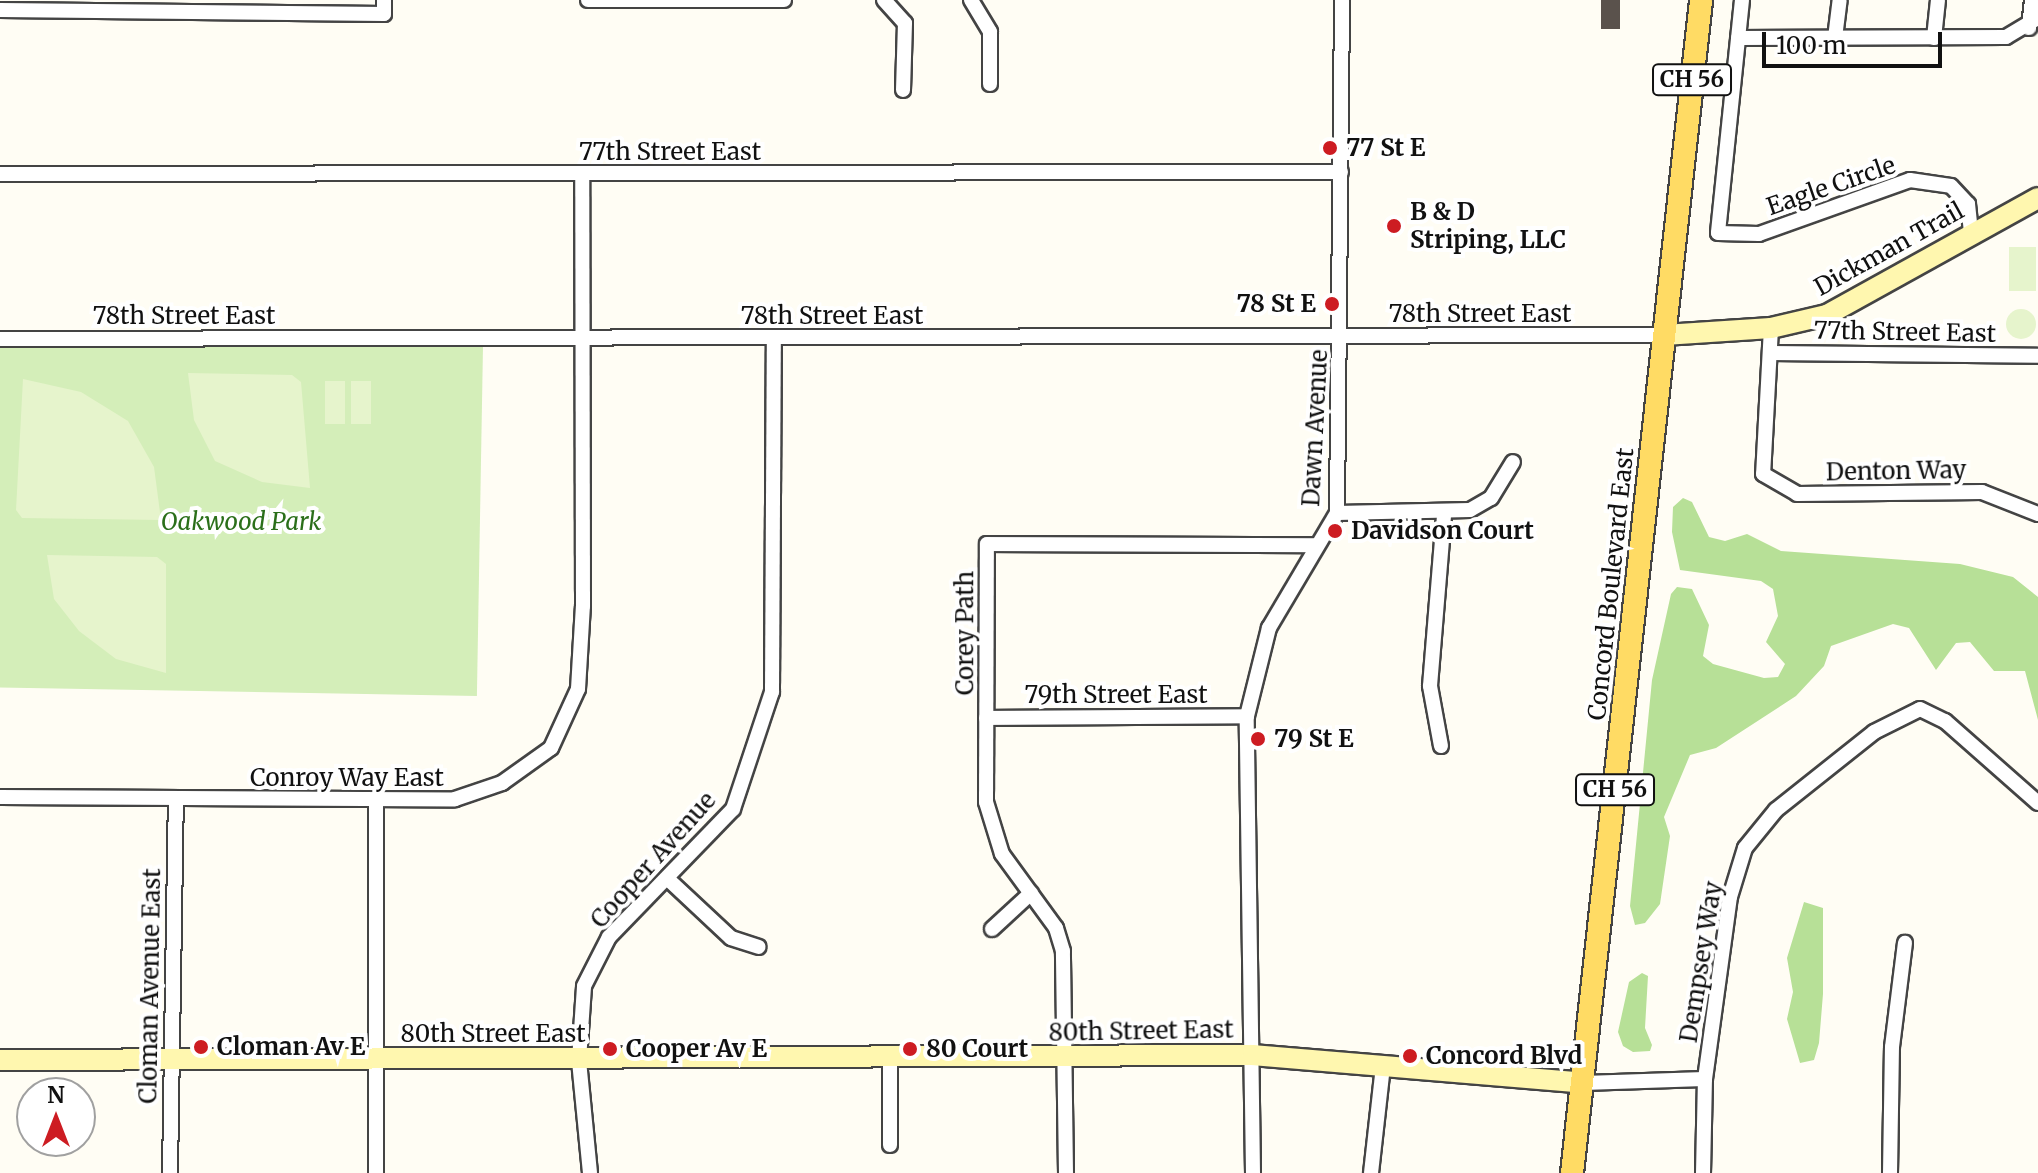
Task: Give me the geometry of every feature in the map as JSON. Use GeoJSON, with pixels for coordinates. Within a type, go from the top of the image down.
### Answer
{"type":"FeatureCollection","features":[{"type":"Feature","properties":{"kind":"main road","name":"Concord Boulevard East"},"geometry":{"type":"LineString","coordinates":[[1572,1173],[1701,0]]}},
{"type":"Feature","properties":{"kind":"street"},"geometry":{"type":"LineString","coordinates":[[588,0],[784,0]]}},
{"type":"Feature","properties":{"kind":"street"},"geometry":{"type":"LineString","coordinates":[[884,0],[905,23],[903,90]]}},
{"type":"Feature","properties":{"kind":"street"},"geometry":{"type":"LineString","coordinates":[[971,0],[990,32],[990,84]]}},
{"type":"Feature","properties":{"kind":"street","name":"Dawn Avenue"},"geometry":{"type":"LineString","coordinates":[[1253,1173],[1247,716],[1269,628],[1315,545],[1337,513],[1342,337],[1342,0]]}},
{"type":"Feature","properties":{"kind":"street"},"geometry":{"type":"LineString","coordinates":[[1742,0],[1738,38],[2006,37],[2033,23],[2032,0]]}},
{"type":"Feature","properties":{"kind":"street"},"geometry":{"type":"LineString","coordinates":[[1835,38],[1840,0]]}},
{"type":"Feature","properties":{"kind":"street"},"geometry":{"type":"LineString","coordinates":[[1934,38],[1938,0]]}},
{"type":"Feature","properties":{"kind":"street"},"geometry":{"type":"LineString","coordinates":[[0,10],[120,6],[384,7]]}},
{"type":"Feature","properties":{"kind":"street","name":"Eagle Circle"},"geometry":{"type":"LineString","coordinates":[[1738,38],[1718,233],[1759,234],[1910,180],[1951,186],[1968,204],[1971,233]]}},
{"type":"Feature","properties":{"kind":"street","name":"77th Street East"},"geometry":{"type":"LineString","coordinates":[[0,174],[1341,172]]}},
{"type":"Feature","properties":{"kind":"street","name":"Conroy Way East"},"geometry":{"type":"LineString","coordinates":[[0,797],[176,801],[455,799],[502,783],[551,748],[578,689],[582,174]]}},
{"type":"Feature","properties":{"kind":"street","name":"Dickman Trail"},"geometry":{"type":"LineString","coordinates":[[1664,335],[1771,328],[1827,315],[1971,233],[2036,200]]}},
{"type":"Feature","properties":{"kind":"street"},"geometry":{"type":"LineString","coordinates":[[1771,328],[1771,353]]}},
{"type":"Feature","properties":{"kind":"street","name":"78th Street East"},"geometry":{"type":"LineString","coordinates":[[0,339],[1664,335]]}},
{"type":"Feature","properties":{"kind":"street","name":"Cooper Avenue"},"geometry":{"type":"LineString","coordinates":[[590,1173],[579,1060],[584,986],[604,947],[670,881],[733,809],[772,692],[774,338]]}},
{"type":"Feature","properties":{"kind":"street","name":"77th Street East"},"geometry":{"type":"LineString","coordinates":[[1771,353],[2038,356]]}},
{"type":"Feature","properties":{"kind":"street","name":"Denton Way"},"geometry":{"type":"LineString","coordinates":[[1771,353],[1763,474],[1797,494],[1982,492],[2038,514]]}},
{"type":"Feature","properties":{"kind":"street"},"geometry":{"type":"LineString","coordinates":[[1337,513],[1444,516],[1491,498],[1513,462]]}},
{"type":"Feature","properties":{"kind":"street"},"geometry":{"type":"LineString","coordinates":[[1441,746],[1430,686],[1444,516]]}},
{"type":"Feature","properties":{"kind":"street","name":"Corey Path"},"geometry":{"type":"LineString","coordinates":[[1066,1173],[1063,951],[1056,928],[991,831],[986,718],[987,544],[1315,545]]}},
{"type":"Feature","properties":{"kind":"street","name":"Dempsey Way"},"geometry":{"type":"LineString","coordinates":[[1705,1079],[1730,897],[1745,848],[1776,810],[1874,732],[1920,709],[1945,721],[2038,803]]}},
{"type":"Feature","properties":{"kind":"street","name":"79th Street East"},"geometry":{"type":"LineString","coordinates":[[986,718],[1247,716]]}},
{"type":"Feature","properties":{"kind":"street"},"geometry":{"type":"LineString","coordinates":[[376,800],[376,1173]]}},
{"type":"Feature","properties":{"kind":"street","name":"Cloman Avenue East"},"geometry":{"type":"LineString","coordinates":[[170,1173],[169,1059],[176,801]]}},
{"type":"Feature","properties":{"kind":"street"},"geometry":{"type":"LineString","coordinates":[[670,881],[731,938],[759,947]]}},
{"type":"Feature","properties":{"kind":"street"},"geometry":{"type":"LineString","coordinates":[[992,929],[1031,893]]}},
{"type":"Feature","properties":{"kind":"street"},"geometry":{"type":"LineString","coordinates":[[1890,1173],[1892,1047],[1905,943]]}},
{"type":"Feature","properties":{"kind":"street","name":"80th Street East"},"geometry":{"type":"LineString","coordinates":[[0,1060],[1065,1059],[1253,1055],[1583,1083],[1705,1079]]}},
{"type":"Feature","properties":{"kind":"street"},"geometry":{"type":"LineString","coordinates":[[890,1059],[890,1145]]}},
{"type":"Feature","properties":{"kind":"street"},"geometry":{"type":"LineString","coordinates":[[1371,1173],[1383,1066]]}},
{"type":"Feature","properties":{"kind":"street"},"geometry":{"type":"LineString","coordinates":[[1703,1173],[1705,1079]]}},
{"type":"Feature","properties":{"kind":"green space"},"geometry":{"type":"Polygon","coordinates":[[[2009,247],[2036,247],[2036,291],[2009,291],[2009,247]]]}},
{"type":"Feature","properties":{"kind":"green space"},"geometry":{"type":"Polygon","coordinates":[[[2021,309],[2031,314],[2036,324],[2031,334],[2021,339],[2011,334],[2006,324],[2011,314],[2021,309]]]}},
{"type":"Feature","properties":{"kind":"green space","name":"Oakwood Park"},"geometry":{"type":"Polygon","coordinates":[[[0,338],[483,346],[477,696],[0,688],[0,338]]]}},
{"type":"Feature","properties":{"kind":"green space"},"geometry":{"type":"Polygon","coordinates":[[[188,373],[292,375],[301,382],[310,488],[262,482],[215,461],[194,420],[188,373]]]}},
{"type":"Feature","properties":{"kind":"green space"},"geometry":{"type":"Polygon","coordinates":[[[23,379],[81,392],[128,421],[154,467],[161,520],[22,518],[16,510],[23,379]]]}},
{"type":"Feature","properties":{"kind":"green space"},"geometry":{"type":"Polygon","coordinates":[[[325,381],[345,381],[345,424],[325,424],[325,381]]]}},
{"type":"Feature","properties":{"kind":"green space"},"geometry":{"type":"Polygon","coordinates":[[[351,381],[371,381],[371,424],[351,424],[351,381]]]}},
{"type":"Feature","properties":{"kind":"green space"},"geometry":{"type":"Polygon","coordinates":[[[1683,498],[1692,502],[1709,537],[1725,541],[1747,534],[1781,551],[1960,564],[2013,577],[2038,597],[2038,720],[2025,671],[1994,671],[1970,642],[1956,643],[1936,670],[1909,628],[1893,624],[1831,646],[1824,666],[1796,696],[1716,748],[1690,755],[1664,817],[1670,836],[1660,904],[1645,923],[1635,925],[1630,906],[1652,680],[1671,594],[1677,587],[1692,589],[1709,625],[1703,656],[1713,664],[1764,678],[1778,677],[1785,664],[1766,642],[1778,616],[1773,589],[1761,581],[1680,570],[1672,532],[1673,507],[1683,498]]]}},
{"type":"Feature","properties":{"kind":"green space"},"geometry":{"type":"Polygon","coordinates":[[[47,555],[157,557],[166,564],[166,673],[116,659],[79,631],[54,599],[47,555]]]}},
{"type":"Feature","properties":{"kind":"green space"},"geometry":{"type":"Polygon","coordinates":[[[1804,902],[1823,908],[1823,994],[1819,1043],[1814,1060],[1800,1063],[1787,1019],[1793,992],[1787,958],[1804,902]]]}},
{"type":"Feature","properties":{"kind":"green space"},"geometry":{"type":"Polygon","coordinates":[[[1642,973],[1648,976],[1645,1028],[1652,1045],[1650,1051],[1633,1052],[1623,1046],[1618,1032],[1629,982],[1642,973]]]}},
{"type":"Feature","properties":{"kind":"building"},"geometry":{"type":"Polygon","coordinates":[[[1601,0],[1620,0],[1620,29],[1601,29],[1601,0]]]}},
{"type":"Feature","properties":{"kind":"place","name":"77 St E"},"geometry":{"type":"Point","coordinates":[1330,148]}},
{"type":"Feature","properties":{"kind":"place","name":"B & D Striping, LLC"},"geometry":{"type":"Point","coordinates":[1394,226]}},
{"type":"Feature","properties":{"kind":"place","name":"78 St E"},"geometry":{"type":"Point","coordinates":[1332,304]}},
{"type":"Feature","properties":{"kind":"place","name":"Davidson Court"},"geometry":{"type":"Point","coordinates":[1335,531]}},
{"type":"Feature","properties":{"kind":"place","name":"79 St E"},"geometry":{"type":"Point","coordinates":[1258,739]}},
{"type":"Feature","properties":{"kind":"place","name":"Cloman Av E"},"geometry":{"type":"Point","coordinates":[201,1047]}},
{"type":"Feature","properties":{"kind":"place","name":"Cooper Av E"},"geometry":{"type":"Point","coordinates":[610,1049]}},
{"type":"Feature","properties":{"kind":"place","name":"80 Court"},"geometry":{"type":"Point","coordinates":[910,1049]}},
{"type":"Feature","properties":{"kind":"place","name":"Concord Blvd"},"geometry":{"type":"Point","coordinates":[1410,1056]}}]}
